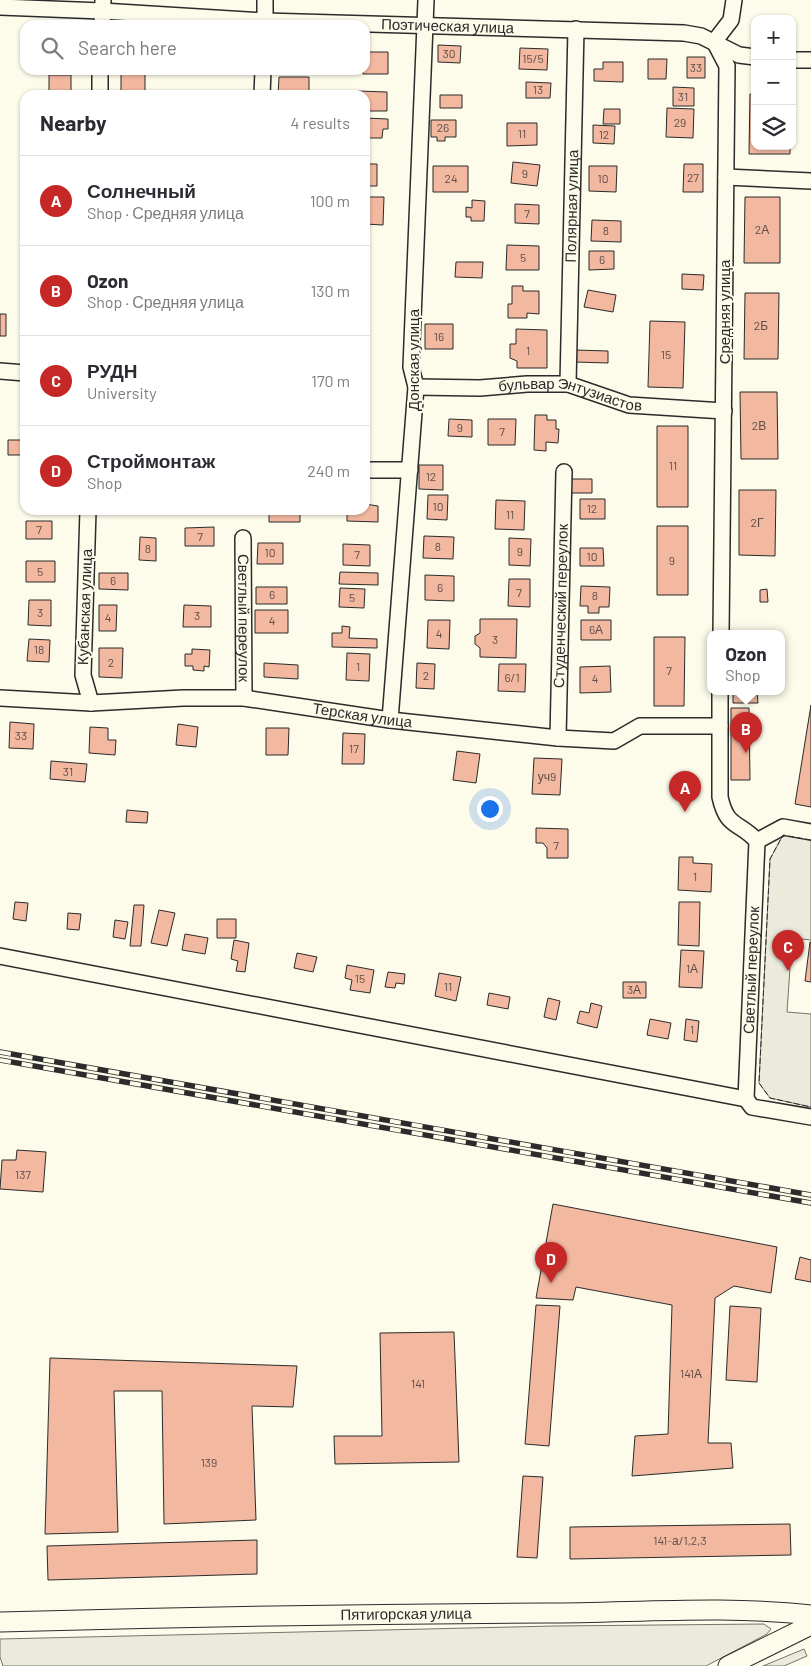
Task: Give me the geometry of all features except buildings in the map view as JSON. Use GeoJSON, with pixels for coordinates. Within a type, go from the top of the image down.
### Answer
{"type":"FeatureCollection","features":[{"type":"Feature","properties":{"kind":"main road","name":"Пятигорская улица"},"geometry":{"type":"LineString","coordinates":[[0,1622],[286,1616],[769,1610],[811,1615]]}},
{"type":"Feature","properties":{"kind":"main road"},"geometry":{"type":"LineString","coordinates":[[769,1610],[778,1621],[779,1632],[775,1644]]}},
{"type":"Feature","properties":{"kind":"main road"},"geometry":{"type":"LineString","coordinates":[[728,1666],[811,1625]]}},
{"type":"Feature","properties":{"kind":"street"},"geometry":{"type":"LineString","coordinates":[[265,20],[266,0]]}},
{"type":"Feature","properties":{"kind":"street","name":"Донская улица"},"geometry":{"type":"LineString","coordinates":[[390,720],[416,387],[411,367],[426,0]]}},
{"type":"Feature","properties":{"kind":"street"},"geometry":{"type":"LineString","coordinates":[[714,42],[731,20],[734,0]]}},
{"type":"Feature","properties":{"kind":"street","name":"Поэтическая улица"},"geometry":{"type":"LineString","coordinates":[[0,7],[221,20]]}},
{"type":"Feature","properties":{"kind":"street","name":"Поэтическая улица"},"geometry":{"type":"LineString","coordinates":[[370,24],[576,28],[684,33],[701,36],[739,55],[751,56]]}},
{"type":"Feature","properties":{"kind":"street","name":"Полярная улица"},"geometry":{"type":"LineString","coordinates":[[568,384],[576,28]]}},
{"type":"Feature","properties":{"kind":"street","name":"Средняя улица"},"geometry":{"type":"LineString","coordinates":[[714,42],[727,66],[721,630]]}},
{"type":"Feature","properties":{"kind":"street"},"geometry":{"type":"LineString","coordinates":[[796,60],[811,60]]}},
{"type":"Feature","properties":{"kind":"street"},"geometry":{"type":"LineString","coordinates":[[100,75],[100,90]]}},
{"type":"Feature","properties":{"kind":"street"},"geometry":{"type":"LineString","coordinates":[[262,90],[263,75]]}},
{"type":"Feature","properties":{"kind":"street"},"geometry":{"type":"LineString","coordinates":[[726,177],[811,181]]}},
{"type":"Feature","properties":{"kind":"street"},"geometry":{"type":"LineString","coordinates":[[0,371],[20,373]]}},
{"type":"Feature","properties":{"kind":"street","name":"бульвар Энтузиастов"},"geometry":{"type":"LineString","coordinates":[[416,387],[480,388],[527,384],[568,384],[629,405],[724,411]]}},
{"type":"Feature","properties":{"kind":"street"},"geometry":{"type":"LineString","coordinates":[[370,470],[410,470]]}},
{"type":"Feature","properties":{"kind":"street","name":"Студенческий переулок"},"geometry":{"type":"LineString","coordinates":[[558,738],[564,472]]}},
{"type":"Feature","properties":{"kind":"street","name":"Кубанская улица"},"geometry":{"type":"LineString","coordinates":[[88,515],[83,676],[92,703]]}},
{"type":"Feature","properties":{"kind":"street","name":"Светлый переулок"},"geometry":{"type":"LineString","coordinates":[[243,538],[244,698]]}},
{"type":"Feature","properties":{"kind":"street"},"geometry":{"type":"LineString","coordinates":[[720,695],[720,798],[723,812],[734,825],[748,831],[757,841],[783,827],[811,832]]}},
{"type":"Feature","properties":{"kind":"street","name":"Терская улица"},"geometry":{"type":"LineString","coordinates":[[0,698],[92,703],[183,698],[244,698],[390,720],[558,738],[614,741],[640,726],[720,726]]}},
{"type":"Feature","properties":{"kind":"street","name":"Светлый переулок"},"geometry":{"type":"LineString","coordinates":[[746,1099],[757,841]]}},
{"type":"Feature","properties":{"kind":"street"},"geometry":{"type":"LineString","coordinates":[[0,956],[746,1099],[752,1107],[811,1117]]}},
{"type":"Feature","properties":{"kind":"shaded area"},"geometry":{"type":"Polygon","coordinates":[[[783,835],[811,840],[811,940],[792,938],[787,1012],[811,1014],[811,1107],[770,1098],[759,1083],[770,859],[783,835]]]}},
{"type":"Feature","properties":{"kind":"shaded area"},"geometry":{"type":"Polygon","coordinates":[[[764,1624],[771,1629],[767,1634],[706,1666],[3,1666],[0,1657],[0,1639],[554,1626],[764,1624]]]}},
{"type":"Feature","properties":{"kind":"shaded area"},"geometry":{"type":"Polygon","coordinates":[[[804,1649],[807,1656],[784,1666],[763,1666],[804,1649]]]}},
{"type":"Feature","properties":{"kind":"railway"},"geometry":{"type":"LineString","coordinates":[[0,1052],[811,1195]]}},
{"type":"Feature","properties":{"kind":"railway"},"geometry":{"type":"LineString","coordinates":[[0,1060],[811,1203]]}},
{"type":"Feature","properties":{"kind":"fence"},"geometry":{"type":"LineString","coordinates":[[811,840],[783,835],[770,859],[759,1083],[770,1098],[811,1107]]}},
{"type":"Feature","properties":{"kind":"place","name":"Ozon"},"geometry":{"type":"Point","coordinates":[746,753]}},
{"type":"Feature","properties":{"kind":"place","name":"Солнечный"},"geometry":{"type":"Point","coordinates":[685,812]}},
{"type":"Feature","properties":{"kind":"place","name":"РУДН"},"geometry":{"type":"Point","coordinates":[788,971]}},
{"type":"Feature","properties":{"kind":"place","name":"Строймонтаж"},"geometry":{"type":"Point","coordinates":[551,1283]}}]}
